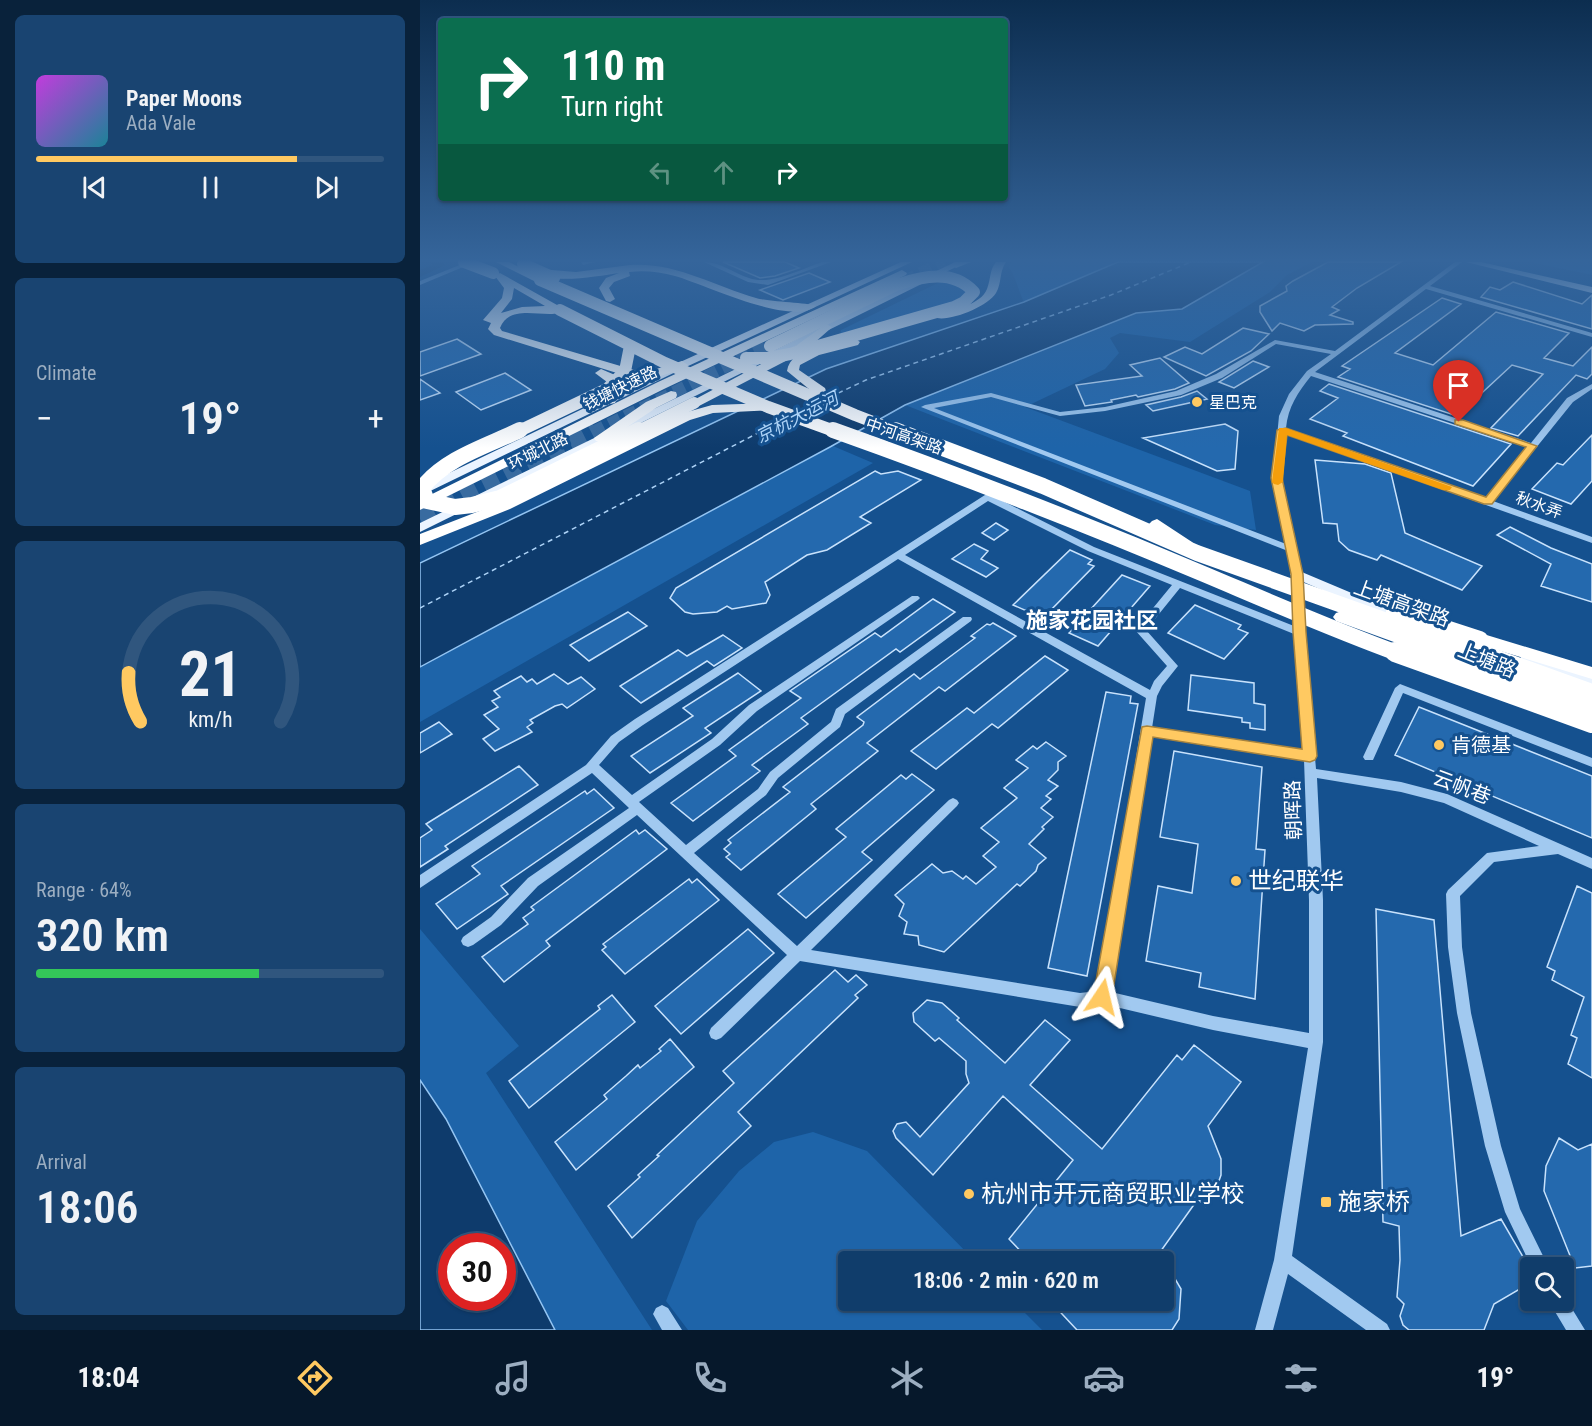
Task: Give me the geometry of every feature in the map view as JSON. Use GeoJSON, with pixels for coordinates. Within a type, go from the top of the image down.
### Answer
{"type":"FeatureCollection","features":[{"type":"Feature","properties":{"kind":"highway"},"geometry":{"type":"LineString","coordinates":[[486,324],[485,329],[499,341],[599,368],[643,375],[682,365]]}},
{"type":"Feature","properties":{"kind":"highway"},"geometry":{"type":"LineString","coordinates":[[496,324],[494,328],[498,333],[514,340],[578,357],[599,368],[617,385],[610,400]]}},
{"type":"Feature","properties":{"kind":"highway","name":"中河高架路"},"geometry":{"type":"LineString","coordinates":[[589,324],[630,346],[768,407],[974,480],[1206,574]]}},
{"type":"Feature","properties":{"kind":"highway","name":"中河高架路"},"geometry":{"type":"LineString","coordinates":[[639,324],[855,415],[1043,486],[1197,553]]}},
{"type":"Feature","properties":{"kind":"highway"},"geometry":{"type":"LineString","coordinates":[[668,324],[820,391],[1257,564],[1408,616],[1592,673]]}},
{"type":"Feature","properties":{"kind":"highway","name":"钱塘快速路"},"geometry":{"type":"LineString","coordinates":[[420,506],[789,324]]}},
{"type":"Feature","properties":{"kind":"highway"},"geometry":{"type":"LineString","coordinates":[[601,438],[651,405],[815,324]]}},
{"type":"Feature","properties":{"kind":"highway"},"geometry":{"type":"LineString","coordinates":[[746,358],[770,358],[790,354],[894,324]]}},
{"type":"Feature","properties":{"kind":"highway"},"geometry":{"type":"LineString","coordinates":[[820,391],[793,371],[794,364],[799,359],[912,324]]}},
{"type":"Feature","properties":{"kind":"highway"},"geometry":{"type":"LineString","coordinates":[[630,346],[629,365],[621,377],[607,389],[451,463],[432,475],[423,488],[427,501],[444,508],[471,507],[500,498],[801,348],[826,327]]}},
{"type":"Feature","properties":{"kind":"highway"},"geometry":{"type":"LineString","coordinates":[[420,540],[455,524],[505,506],[693,414],[727,407],[768,407]]}},
{"type":"Feature","properties":{"kind":"highway"},"geometry":{"type":"LineString","coordinates":[[420,497],[463,471]]}},
{"type":"Feature","properties":{"kind":"highway"},"geometry":{"type":"LineString","coordinates":[[1157,524],[1197,553]]}},
{"type":"Feature","properties":{"kind":"highway","name":"上塘高架路"},"geometry":{"type":"LineString","coordinates":[[1197,553],[1592,694]]}},
{"type":"Feature","properties":{"kind":"highway"},"geometry":{"type":"LineString","coordinates":[[1206,574],[1328,628],[1592,725]]}},
{"type":"Feature","properties":{"kind":"highway","name":"上塘高架路"},"geometry":{"type":"LineString","coordinates":[[1206,574],[1342,617],[1592,706]]}},
{"type":"Feature","properties":{"kind":"main road","name":"环城北路"},"geometry":{"type":"LineString","coordinates":[[420,528],[832,324]]}},
{"type":"Feature","properties":{"kind":"main road","name":"环城北路"},"geometry":{"type":"LineString","coordinates":[[420,492],[769,325]]}},
{"type":"Feature","properties":{"kind":"main road","name":"上塘路"},"geometry":{"type":"LineString","coordinates":[[1297,574],[1378,610],[1501,653],[1592,681]]}},
{"type":"Feature","properties":{"kind":"main road","name":"上塘路"},"geometry":{"type":"LineString","coordinates":[[1298,610],[1466,673],[1592,725]]}},
{"type":"Feature","properties":{"kind":"street","name":"朝晖路"},"geometry":{"type":"LineString","coordinates":[[1264,1330],[1282,1260],[1316,1042],[1316,900],[1310,756],[1299,632],[1297,574],[1277,478],[1283,416],[1293,394],[1310,373],[1374,324]]}},
{"type":"Feature","properties":{"kind":"street"},"geometry":{"type":"LineString","coordinates":[[1554,324],[1592,335]]}},
{"type":"Feature","properties":{"kind":"street"},"geometry":{"type":"LineString","coordinates":[[1291,549],[925,407],[992,395],[1060,414],[1105,409],[1188,389],[1220,376],[1275,342],[1335,353]]}},
{"type":"Feature","properties":{"kind":"street"},"geometry":{"type":"LineString","coordinates":[[1310,373],[1532,446]]}},
{"type":"Feature","properties":{"kind":"street","name":"秋水弄"},"geometry":{"type":"LineString","coordinates":[[1592,386],[1570,400],[1488,502],[1592,540]]}},
{"type":"Feature","properties":{"kind":"street"},"geometry":{"type":"LineString","coordinates":[[1282,430],[1488,502]]}},
{"type":"Feature","properties":{"kind":"street"},"geometry":{"type":"LineString","coordinates":[[420,882],[592,766],[615,739],[639,722],[988,497],[1091,549],[1299,632]]}},
{"type":"Feature","properties":{"kind":"street"},"geometry":{"type":"LineString","coordinates":[[898,555],[1152,696]]}},
{"type":"Feature","properties":{"kind":"street"},"geometry":{"type":"LineString","coordinates":[[1102,997],[1152,696],[1158,684],[1173,666],[1140,630],[1179,583]]}},
{"type":"Feature","properties":{"kind":"street"},"geometry":{"type":"LineString","coordinates":[[468,941],[496,921],[533,882],[716,741],[753,708],[915,598]]}},
{"type":"Feature","properties":{"kind":"street"},"geometry":{"type":"LineString","coordinates":[[686,852],[762,792],[774,775],[836,724],[840,712],[967,619]]}},
{"type":"Feature","properties":{"kind":"street"},"geometry":{"type":"LineString","coordinates":[[1369,757],[1400,688],[1592,764]]}},
{"type":"Feature","properties":{"kind":"street"},"geometry":{"type":"LineString","coordinates":[[1147,731],[1310,756]]}},
{"type":"Feature","properties":{"kind":"street"},"geometry":{"type":"LineString","coordinates":[[592,766],[796,954],[1080,1000],[1102,997],[1213,1023],[1316,1042]]}},
{"type":"Feature","properties":{"kind":"street","name":"云帆巷"},"geometry":{"type":"LineString","coordinates":[[1311,773],[1401,787],[1447,799],[1592,864]]}},
{"type":"Feature","properties":{"kind":"street"},"geometry":{"type":"LineString","coordinates":[[716,1033],[953,803]]}},
{"type":"Feature","properties":{"kind":"street"},"geometry":{"type":"LineString","coordinates":[[1536,1257],[1513,1212],[1493,1146],[1464,1013],[1455,947],[1453,894],[1491,857],[1558,849]]}},
{"type":"Feature","properties":{"kind":"street"},"geometry":{"type":"LineString","coordinates":[[1282,1260],[1382,1330]]}},
{"type":"Feature","properties":{"kind":"street"},"geometry":{"type":"LineString","coordinates":[[1564,1311],[1576,1330]]}},
{"type":"Feature","properties":{"kind":"street"},"geometry":{"type":"LineString","coordinates":[[662,1314],[673,1330]]}},
{"type":"Feature","properties":{"kind":"shaded area"},"geometry":{"type":"Polygon","coordinates":[[[853,324],[884,324],[840,337],[841,330],[853,324]]]}},
{"type":"Feature","properties":{"kind":"shaded area"},"geometry":{"type":"Polygon","coordinates":[[[1109,324],[1219,324],[1190,342],[1120,333],[1110,338],[1119,353],[1105,369],[1025,407],[1250,491],[1256,530],[1215,525],[905,405],[1109,324]]]}},
{"type":"Feature","properties":{"kind":"shaded area"},"geometry":{"type":"Polygon","coordinates":[[[833,446],[873,463],[420,722],[420,667],[833,446]]]}},
{"type":"Feature","properties":{"kind":"shaded area"},"geometry":{"type":"Polygon","coordinates":[[[420,929],[519,1046],[486,1073],[652,1330],[555,1330],[516,1255],[516,1233],[505,1233],[446,1119],[420,1080],[420,929]]]}},
{"type":"Feature","properties":{"kind":"shaded area"},"geometry":{"type":"Polygon","coordinates":[[[813,1132],[867,1151],[965,1251],[838,1251],[838,1311],[1023,1311],[1042,1330],[688,1330],[666,1301],[697,1221],[739,1171],[774,1142],[813,1132]]]}},
{"type":"Feature","properties":{"kind":"water","name":"京杭大运河"},"geometry":{"type":"Polygon","coordinates":[[[959,324],[1108,324],[905,405],[420,667],[420,563],[826,369],[959,324]]]}},
{"type":"Feature","properties":{"kind":"water"},"geometry":{"type":"Polygon","coordinates":[[[420,1080],[446,1119],[505,1233],[438,1233],[438,1311],[516,1311],[516,1255],[555,1330],[420,1330],[420,1080]]]}},
{"type":"Feature","properties":{"kind":"building"},"geometry":{"type":"Polygon","coordinates":[[[1268,324],[1279,324],[1272,331],[1268,324]]]}},
{"type":"Feature","properties":{"kind":"building"},"geometry":{"type":"Polygon","coordinates":[[[1283,324],[1350,324],[1315,325],[1304,331],[1283,324]]]}},
{"type":"Feature","properties":{"kind":"building"},"geometry":{"type":"Polygon","coordinates":[[[1404,324],[1434,324],[1395,353],[1433,365],[1482,324],[1538,324],[1569,333],[1544,358],[1573,366],[1592,347],[1592,374],[1587,379],[1576,375],[1518,436],[1491,428],[1543,374],[1512,365],[1457,416],[1338,377],[1350,369],[1342,366],[1404,324]]]}},
{"type":"Feature","properties":{"kind":"building"},"geometry":{"type":"Polygon","coordinates":[[[1575,324],[1592,324],[1592,329],[1575,324]]]}},
{"type":"Feature","properties":{"kind":"building"},"geometry":{"type":"Polygon","coordinates":[[[1243,328],[1269,334],[1251,351],[1206,376],[1164,357],[1185,347],[1202,354],[1243,328]]]}},
{"type":"Feature","properties":{"kind":"building"},"geometry":{"type":"Polygon","coordinates":[[[457,339],[481,354],[420,376],[420,352],[457,339]]]}},
{"type":"Feature","properties":{"kind":"building"},"geometry":{"type":"Polygon","coordinates":[[[1160,358],[1189,383],[1175,389],[1085,406],[1076,385],[1142,376],[1130,365],[1160,358]]]}},
{"type":"Feature","properties":{"kind":"building"},"geometry":{"type":"Polygon","coordinates":[[[1253,361],[1269,367],[1234,388],[1219,382],[1253,361]]]}},
{"type":"Feature","properties":{"kind":"building"},"geometry":{"type":"Polygon","coordinates":[[[505,373],[531,390],[481,410],[456,392],[505,373]]]}},
{"type":"Feature","properties":{"kind":"building"},"geometry":{"type":"Polygon","coordinates":[[[420,379],[440,393],[420,400],[420,379]]]}},
{"type":"Feature","properties":{"kind":"building"},"geometry":{"type":"Polygon","coordinates":[[[1329,384],[1511,444],[1473,486],[1343,436],[1347,433],[1310,419],[1338,398],[1320,391],[1329,384]]]}},
{"type":"Feature","properties":{"kind":"building"},"geometry":{"type":"Polygon","coordinates":[[[1197,391],[1207,399],[1153,411],[1146,405],[1181,397],[1197,391]]]}},
{"type":"Feature","properties":{"kind":"building"},"geometry":{"type":"Polygon","coordinates":[[[1225,424],[1238,431],[1235,469],[1217,471],[1143,438],[1225,424]]]}},
{"type":"Feature","properties":{"kind":"building"},"geometry":{"type":"Polygon","coordinates":[[[1592,435],[1592,481],[1571,504],[1532,489],[1557,463],[1563,465],[1592,435]]]}},
{"type":"Feature","properties":{"kind":"building"},"geometry":{"type":"Polygon","coordinates":[[[1315,460],[1365,464],[1391,473],[1405,533],[1482,566],[1462,590],[1381,555],[1377,560],[1349,550],[1339,541],[1337,524],[1323,523],[1315,460]]]}},
{"type":"Feature","properties":{"kind":"building"},"geometry":{"type":"Polygon","coordinates":[[[875,471],[881,474],[898,471],[921,480],[860,517],[871,523],[827,550],[807,555],[765,582],[770,595],[766,603],[732,609],[727,606],[717,612],[693,614],[685,612],[670,598],[676,588],[875,471]]]}},
{"type":"Feature","properties":{"kind":"building"},"geometry":{"type":"Polygon","coordinates":[[[996,523],[1008,530],[994,540],[982,533],[996,523]]]}},
{"type":"Feature","properties":{"kind":"building"},"geometry":{"type":"Polygon","coordinates":[[[1510,527],[1551,548],[1592,564],[1592,602],[1541,586],[1551,564],[1497,535],[1510,527]]]}},
{"type":"Feature","properties":{"kind":"building"},"geometry":{"type":"Polygon","coordinates":[[[974,544],[988,551],[981,559],[998,568],[986,577],[952,559],[974,544]]]}},
{"type":"Feature","properties":{"kind":"building"},"geometry":{"type":"Polygon","coordinates":[[[1070,550],[1092,560],[1088,564],[1094,566],[1043,618],[1013,605],[1070,550]]]}},
{"type":"Feature","properties":{"kind":"building"},"geometry":{"type":"Polygon","coordinates":[[[1122,575],[1150,586],[1098,646],[1069,633],[1122,575]]]}},
{"type":"Feature","properties":{"kind":"building"},"geometry":{"type":"Polygon","coordinates":[[[933,599],[955,612],[900,652],[896,649],[801,718],[808,724],[752,765],[760,771],[693,821],[671,803],[736,756],[729,750],[801,698],[790,691],[875,633],[881,637],[933,599]]]}},
{"type":"Feature","properties":{"kind":"building"},"geometry":{"type":"Polygon","coordinates":[[[1195,605],[1241,625],[1238,629],[1248,633],[1224,659],[1168,633],[1195,605]]]}},
{"type":"Feature","properties":{"kind":"building"},"geometry":{"type":"Polygon","coordinates":[[[628,612],[647,626],[589,661],[570,645],[628,612]]]}},
{"type":"Feature","properties":{"kind":"building"},"geometry":{"type":"Polygon","coordinates":[[[993,623],[1016,636],[945,691],[939,687],[867,743],[878,751],[811,804],[816,809],[741,870],[726,857],[730,854],[724,849],[731,843],[728,840],[790,792],[783,787],[863,725],[864,722],[857,717],[914,674],[920,679],[975,638],[971,636],[987,624],[993,623]]]}},
{"type":"Feature","properties":{"kind":"building"},"geometry":{"type":"Polygon","coordinates":[[[723,635],[742,648],[714,666],[707,661],[641,703],[620,686],[678,650],[687,656],[723,635]]]}},
{"type":"Feature","properties":{"kind":"building"},"geometry":{"type":"Polygon","coordinates":[[[1045,656],[1068,670],[998,728],[992,724],[936,769],[911,751],[967,708],[974,713],[1045,656]]]}},
{"type":"Feature","properties":{"kind":"building"},"geometry":{"type":"Polygon","coordinates":[[[738,673],[761,691],[705,728],[711,733],[650,773],[631,756],[693,716],[683,708],[738,673]]]}},
{"type":"Feature","properties":{"kind":"building"},"geometry":{"type":"Polygon","coordinates":[[[554,674],[568,684],[581,677],[595,689],[567,708],[562,704],[555,706],[530,720],[533,723],[527,727],[532,732],[495,751],[483,739],[499,729],[484,715],[498,707],[492,701],[500,697],[494,691],[521,676],[527,682],[532,679],[537,684],[554,674]]]}},
{"type":"Feature","properties":{"kind":"building"},"geometry":{"type":"Polygon","coordinates":[[[1191,675],[1254,683],[1254,703],[1265,705],[1265,730],[1250,728],[1250,723],[1242,722],[1242,718],[1188,710],[1191,675]]]}},
{"type":"Feature","properties":{"kind":"building"},"geometry":{"type":"Polygon","coordinates":[[[1106,692],[1131,696],[1130,703],[1138,704],[1087,976],[1048,968],[1106,692]]]}},
{"type":"Feature","properties":{"kind":"building"},"geometry":{"type":"Polygon","coordinates":[[[1419,707],[1592,776],[1592,838],[1395,755],[1419,707]]]}},
{"type":"Feature","properties":{"kind":"building"},"geometry":{"type":"Polygon","coordinates":[[[439,722],[452,734],[420,753],[420,733],[439,722]]]}},
{"type":"Feature","properties":{"kind":"building"},"geometry":{"type":"Polygon","coordinates":[[[1046,742],[1066,756],[1058,762],[1058,770],[1048,780],[1058,786],[1046,796],[1051,799],[1041,808],[1053,817],[1029,844],[1046,858],[1020,886],[1017,884],[944,952],[919,945],[918,936],[904,934],[907,922],[899,916],[904,904],[895,895],[932,864],[943,873],[952,871],[963,879],[966,876],[976,884],[996,867],[983,856],[999,842],[981,828],[1017,798],[1004,788],[1028,768],[1016,760],[1033,746],[1037,749],[1046,742]]]}},
{"type":"Feature","properties":{"kind":"building"},"geometry":{"type":"Polygon","coordinates":[[[1174,751],[1262,767],[1256,849],[1265,850],[1255,999],[1199,987],[1201,973],[1146,961],[1158,886],[1192,893],[1198,844],[1160,837],[1174,751]]]}},
{"type":"Feature","properties":{"kind":"building"},"geometry":{"type":"Polygon","coordinates":[[[519,766],[538,785],[445,846],[448,849],[420,867],[420,838],[432,830],[426,824],[519,766]]]}},
{"type":"Feature","properties":{"kind":"building"},"geometry":{"type":"Polygon","coordinates":[[[912,774],[934,790],[862,852],[872,860],[806,918],[778,894],[846,837],[836,829],[901,775],[906,779],[912,774]]]}},
{"type":"Feature","properties":{"kind":"building"},"geometry":{"type":"Polygon","coordinates":[[[594,789],[614,808],[501,886],[508,894],[457,929],[436,904],[480,874],[472,866],[585,791],[587,794],[594,789]]]}},
{"type":"Feature","properties":{"kind":"building"},"geometry":{"type":"Polygon","coordinates":[[[636,830],[639,834],[645,830],[667,849],[546,941],[550,946],[504,982],[482,957],[528,924],[523,918],[534,910],[531,907],[636,830]]]}},
{"type":"Feature","properties":{"kind":"building"},"geometry":{"type":"Polygon","coordinates":[[[689,879],[692,883],[697,879],[719,900],[625,974],[602,950],[606,947],[603,944],[689,879]]]}},
{"type":"Feature","properties":{"kind":"building"},"geometry":{"type":"Polygon","coordinates":[[[1577,886],[1592,893],[1592,1078],[1568,1064],[1577,1038],[1571,1035],[1584,997],[1552,980],[1555,971],[1547,967],[1577,886]]]}},
{"type":"Feature","properties":{"kind":"building"},"geometry":{"type":"Polygon","coordinates":[[[1376,909],[1434,920],[1461,1236],[1501,1219],[1523,1257],[1520,1257],[1520,1289],[1494,1304],[1484,1330],[1409,1330],[1403,1325],[1400,1316],[1404,1304],[1397,1297],[1400,1260],[1399,1226],[1383,1222],[1376,909]]]}},
{"type":"Feature","properties":{"kind":"building"},"geometry":{"type":"Polygon","coordinates":[[[748,929],[774,953],[681,1034],[655,1006],[748,929]]]}},
{"type":"Feature","properties":{"kind":"building"},"geometry":{"type":"Polygon","coordinates":[[[835,970],[848,982],[856,975],[867,985],[855,995],[858,998],[738,1112],[751,1126],[632,1238],[608,1206],[640,1177],[638,1175],[659,1156],[657,1155],[734,1083],[723,1071],[835,970]]]}},
{"type":"Feature","properties":{"kind":"building"},"geometry":{"type":"Polygon","coordinates":[[[612,995],[635,1022],[529,1108],[509,1081],[600,1009],[598,1006],[612,995]]]}},
{"type":"Feature","properties":{"kind":"building"},"geometry":{"type":"Polygon","coordinates":[[[927,1000],[942,1003],[959,1018],[957,1020],[1005,1063],[1045,1020],[1070,1040],[1030,1085],[1102,1149],[1177,1055],[1182,1060],[1194,1045],[1241,1082],[1208,1126],[1221,1159],[1221,1175],[1215,1192],[1205,1206],[1198,1199],[1161,1251],[1020,1251],[1009,1239],[1073,1160],[1003,1096],[933,1175],[896,1138],[893,1131],[897,1124],[906,1122],[920,1137],[969,1083],[966,1061],[939,1038],[935,1041],[914,1022],[913,1013],[927,1000]]]}},
{"type":"Feature","properties":{"kind":"building"},"geometry":{"type":"Polygon","coordinates":[[[670,1039],[694,1067],[576,1170],[555,1142],[607,1099],[604,1095],[638,1065],[640,1068],[661,1051],[659,1049],[670,1039]]]}},
{"type":"Feature","properties":{"kind":"building"},"geometry":{"type":"Polygon","coordinates":[[[1559,1138],[1578,1150],[1592,1144],[1592,1266],[1575,1268],[1574,1257],[1571,1257],[1544,1191],[1546,1166],[1559,1138]]]}},
{"type":"Feature","properties":{"kind":"building"},"geometry":{"type":"Polygon","coordinates":[[[1174,1277],[1181,1289],[1179,1319],[1172,1330],[1077,1330],[1059,1311],[1174,1311],[1174,1277]]]}},
{"type":"Feature","properties":{"kind":"ferry route"},"geometry":{"type":"LineString","coordinates":[[830,397],[866,380],[1027,324]]}},
{"type":"Feature","properties":{"kind":"ferry route"},"geometry":{"type":"LineString","coordinates":[[797,413],[815,404]]}},
{"type":"Feature","properties":{"kind":"ferry route"},"geometry":{"type":"LineString","coordinates":[[420,608],[785,419]]}},
{"type":"Feature","properties":{"kind":"tunnel"},"geometry":{"type":"LineString","coordinates":[[593,432],[786,337]]}},
{"type":"Feature","properties":{"kind":"tunnel"},"geometry":{"type":"LineString","coordinates":[[420,519],[596,430]]}},
{"type":"Feature","properties":{"kind":"slow traffic"},"geometry":{"type":"LineString","coordinates":[[1278,482],[1282,430],[1446,487]]}},
{"type":"Feature","properties":{"kind":"place","name":"星巴克"},"geometry":{"type":"Point","coordinates":[1197,402]}},
{"type":"Feature","properties":{"kind":"place","name":"肯德基"},"geometry":{"type":"Point","coordinates":[1439,745]}},
{"type":"Feature","properties":{"kind":"place","name":"世纪联华"},"geometry":{"type":"Point","coordinates":[1236,881]}},
{"type":"Feature","properties":{"kind":"place","name":"杭州市开元商贸职业学校"},"geometry":{"type":"Point","coordinates":[969,1194]}},
{"type":"Feature","properties":{"kind":"place","name":"施家桥"},"geometry":{"type":"Point","coordinates":[1326,1202]}},
{"type":"Feature","properties":{"kind":"district","name":"施家花园社区"},"geometry":{"type":"Point","coordinates":[1092,620]}},
{"type":"Feature","properties":{"kind":"route"},"geometry":{"type":"LineString","coordinates":[[1102,997],[1147,731],[1310,756],[1299,632],[1297,574],[1277,478],[1282,430],[1488,502],[1532,446],[1459,422]]}}]}
